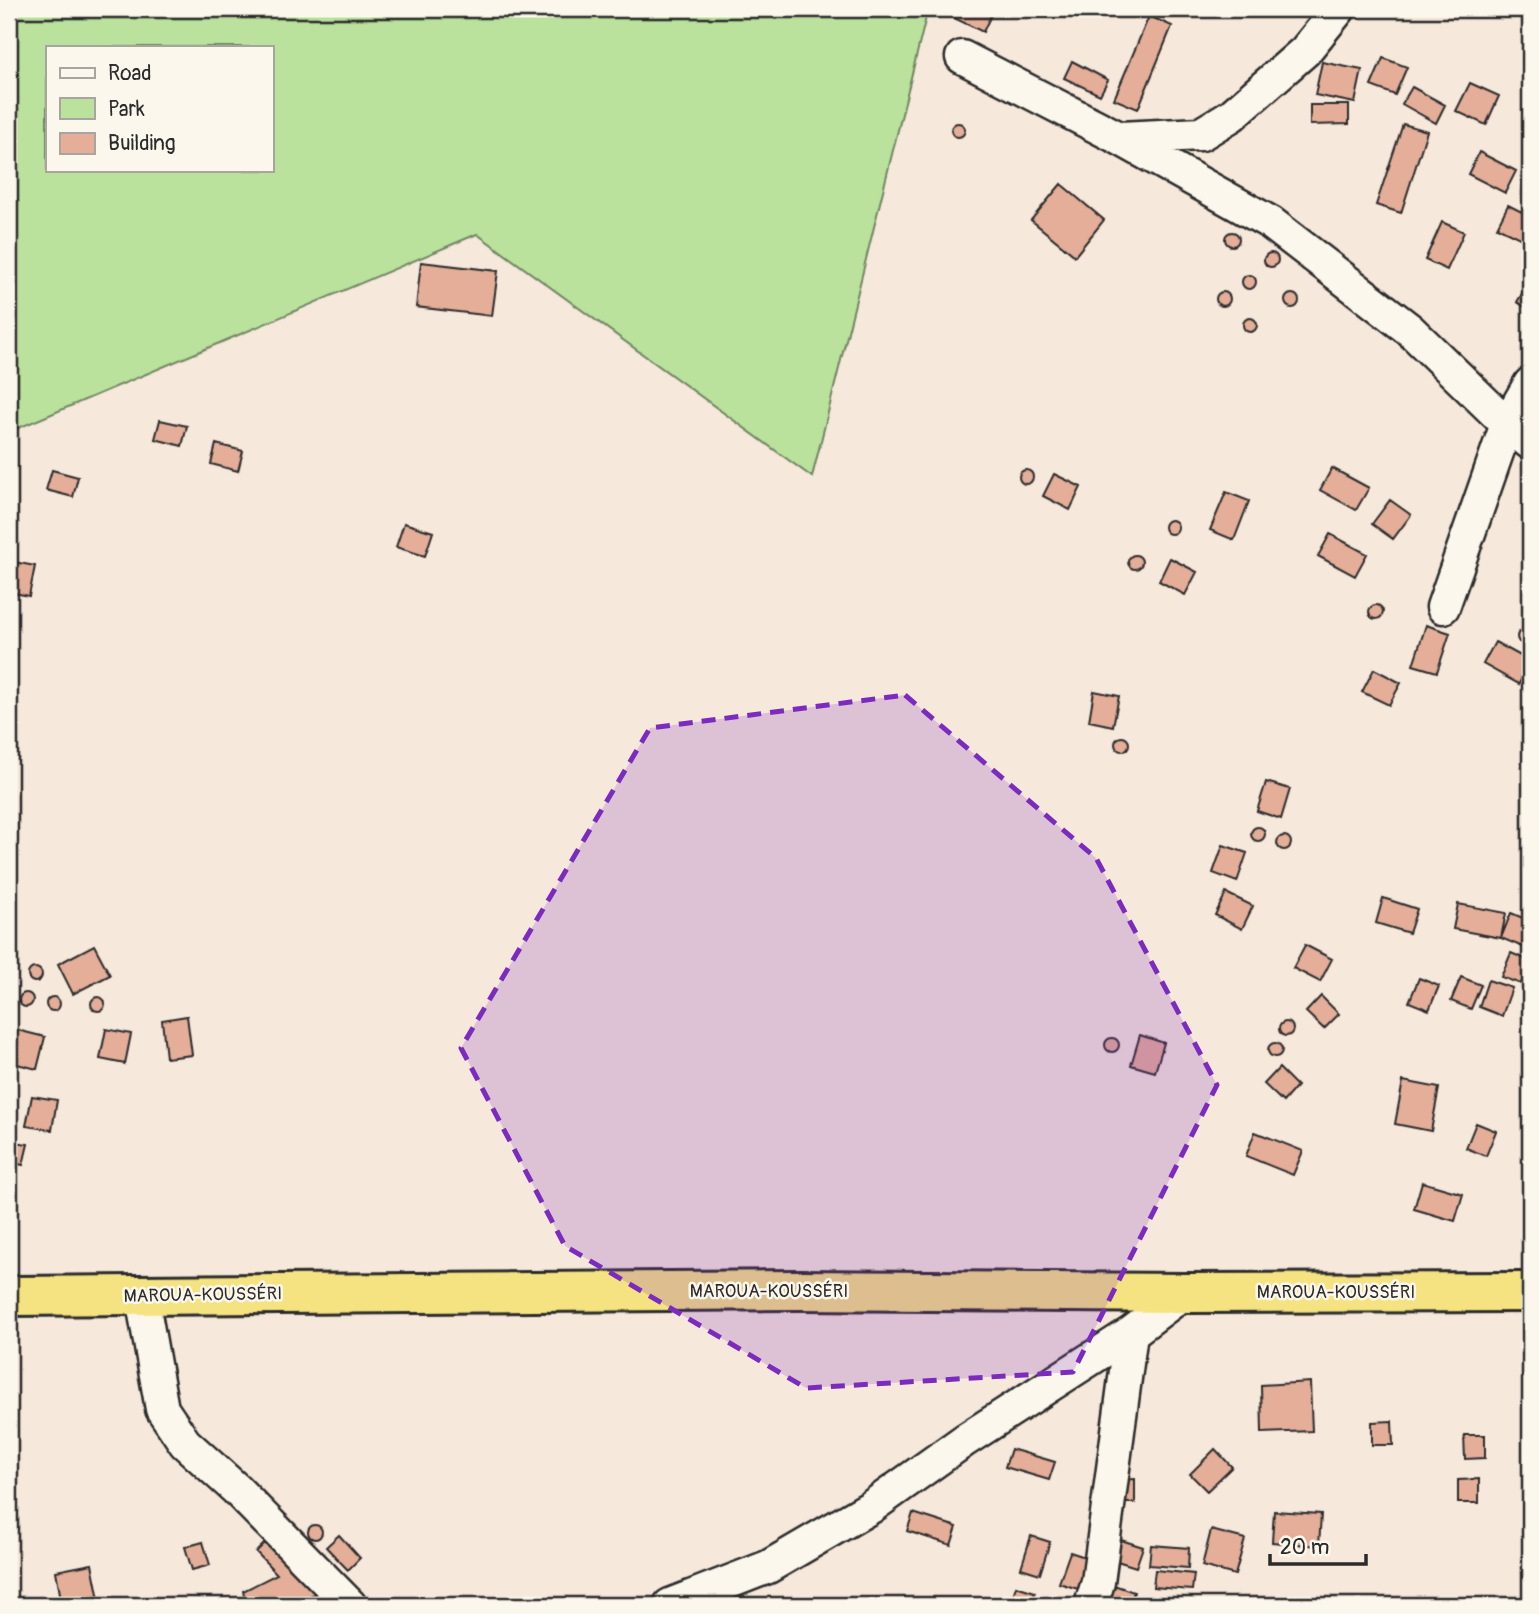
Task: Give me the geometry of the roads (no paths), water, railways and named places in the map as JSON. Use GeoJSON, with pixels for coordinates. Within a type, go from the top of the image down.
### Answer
{"type":"FeatureCollection","features":[{"type":"Feature","properties":{"kind":"highway","name":"MAROUA-KOUSSÉRI"},"geometry":{"type":"LineString","coordinates":[[9,1296],[800,1290],[1530,1292]]}},
{"type":"Feature","properties":{"kind":"street"},"geometry":{"type":"LineString","coordinates":[[1119,138],[1201,134],[1232,116],[1305,51],[1339,9]]}},
{"type":"Feature","properties":{"kind":"street"},"geometry":{"type":"LineString","coordinates":[[962,58],[1119,138],[1271,223],[1410,330],[1519,433]]}},
{"type":"Feature","properties":{"kind":"street"},"geometry":{"type":"LineString","coordinates":[[1443,607],[1519,433],[1530,384]]}},
{"type":"Feature","properties":{"kind":"street"},"geometry":{"type":"LineString","coordinates":[[670,1605],[768,1567],[871,1507],[965,1440],[1130,1334],[1184,1293]]}},
{"type":"Feature","properties":{"kind":"street"},"geometry":{"type":"LineString","coordinates":[[142,1297],[162,1409],[185,1443],[236,1489],[351,1605]]}},
{"type":"Feature","properties":{"kind":"street"},"geometry":{"type":"LineString","coordinates":[[1091,1605],[1098,1582],[1130,1334]]}}]}
